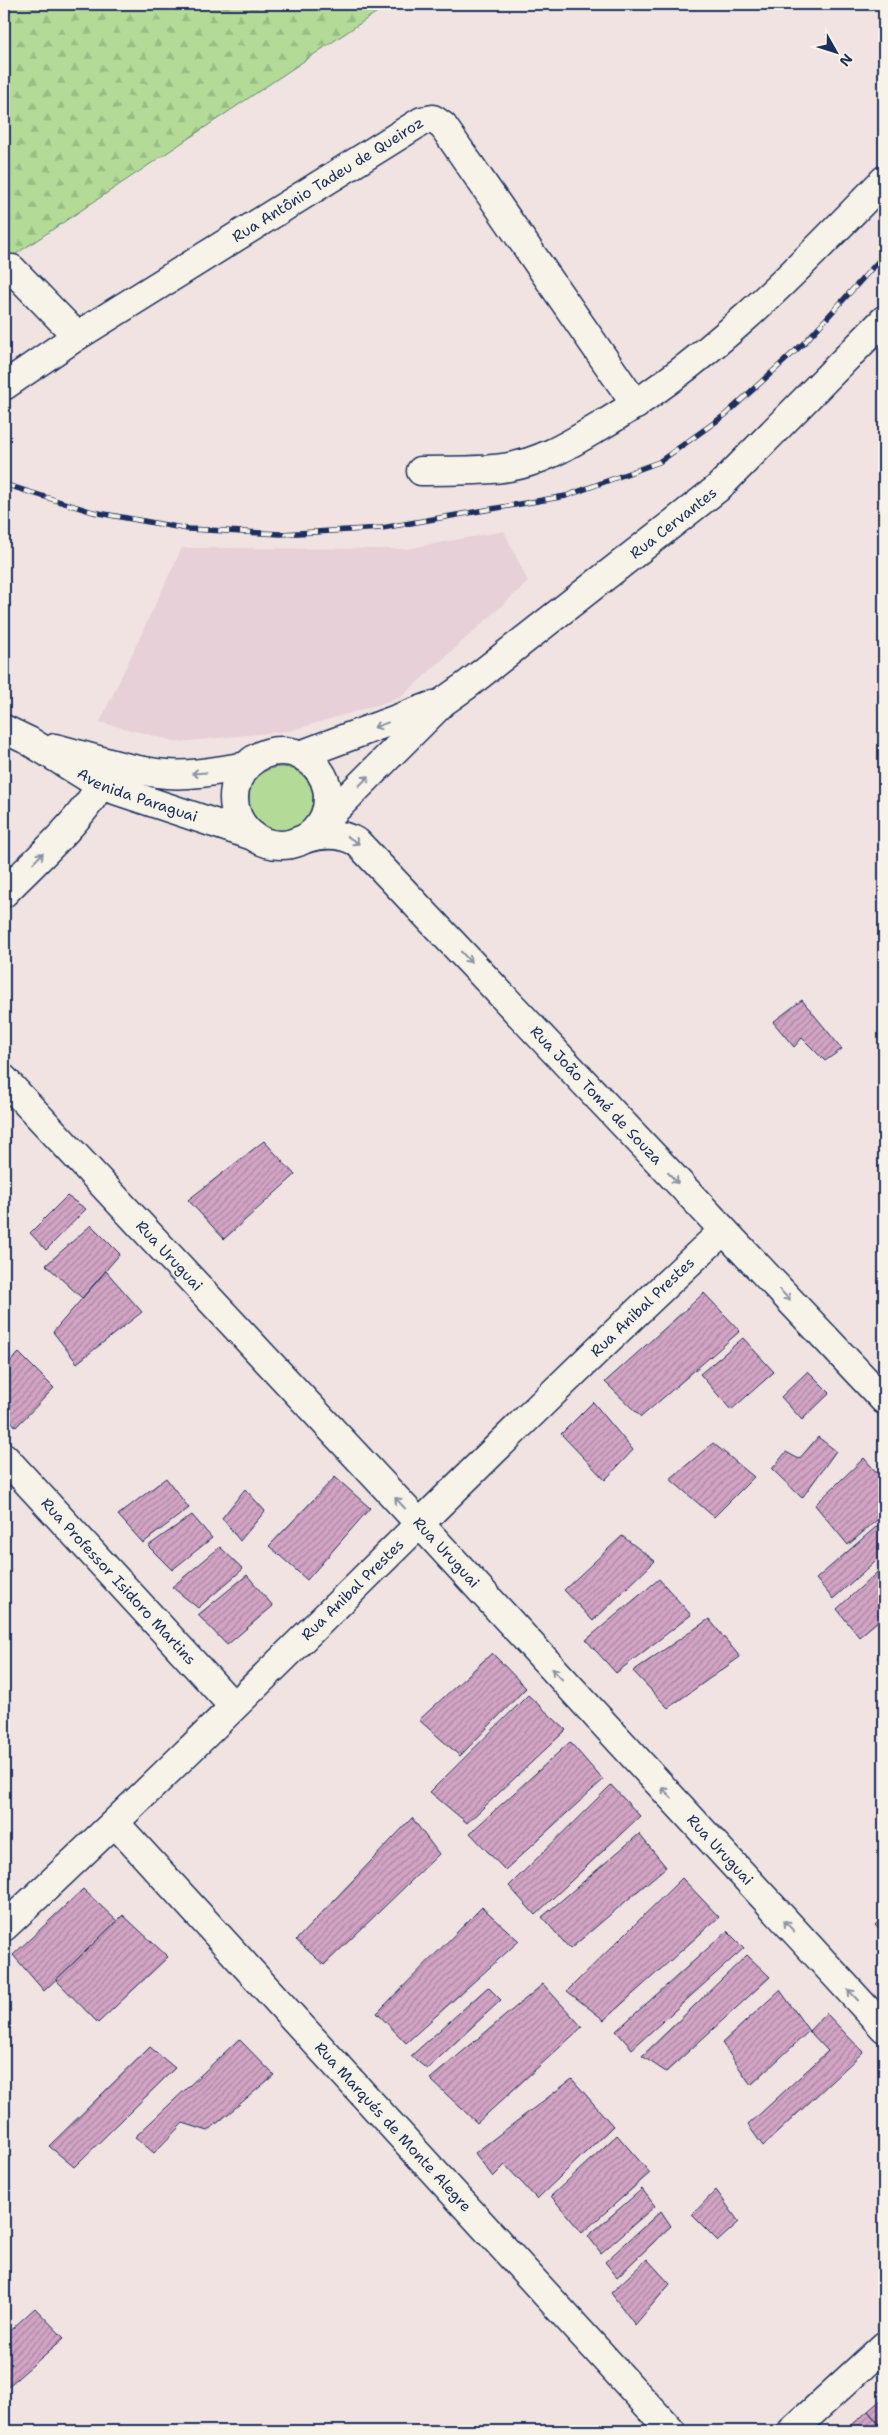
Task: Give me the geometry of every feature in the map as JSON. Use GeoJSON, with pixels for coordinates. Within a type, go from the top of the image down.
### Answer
{"type":"FeatureCollection","features":[{"type":"Feature","properties":{"kind":"street","name":"Rua Antônio Tadeu de Queiroz"},"geometry":{"type":"LineString","coordinates":[[4,386],[77,336],[422,120],[433,119],[443,126],[636,405]]}},
{"type":"Feature","properties":{"kind":"street"},"geometry":{"type":"LineString","coordinates":[[422,471],[508,467],[551,455],[636,405],[702,356],[801,267],[884,180]]}},
{"type":"Feature","properties":{"kind":"street"},"geometry":{"type":"LineString","coordinates":[[12,270],[77,336]]}},
{"type":"Feature","properties":{"kind":"street","name":"Rua Cervantes"},"geometry":{"type":"LineString","coordinates":[[304,837],[443,702],[718,488],[884,320]]}},
{"type":"Feature","properties":{"kind":"street","name":"Rua Cervantes"},"geometry":{"type":"LineString","coordinates":[[300,755],[443,702]]}},
{"type":"Feature","properties":{"kind":"street","name":"Avenida Paraguai"},"geometry":{"type":"LineString","coordinates":[[4,730],[253,836]]}},
{"type":"Feature","properties":{"kind":"street"},"geometry":{"type":"LineString","coordinates":[[271,752],[286,752],[300,755],[312,763],[321,774],[326,787],[326,808],[304,837],[278,845],[264,842],[253,836],[243,826],[237,815],[234,802],[239,777],[247,766],[258,757],[271,752]]}},
{"type":"Feature","properties":{"kind":"street","name":"Avenida Paraguai"},"geometry":{"type":"LineString","coordinates":[[103,773],[168,774],[205,772],[247,766]]}},
{"type":"Feature","properties":{"kind":"street"},"geometry":{"type":"LineString","coordinates":[[4,893],[86,808],[103,773]]}},
{"type":"Feature","properties":{"kind":"street","name":"Rua João Tomé de Souza"},"geometry":{"type":"LineString","coordinates":[[304,837],[340,834],[358,842],[884,1400]]}},
{"type":"Feature","properties":{"kind":"street","name":"Rua Uruguai"},"geometry":{"type":"LineString","coordinates":[[4,1079],[419,1523],[884,2028]]}},
{"type":"Feature","properties":{"kind":"street","name":"Rua Anibal Prestes"},"geometry":{"type":"LineString","coordinates":[[4,1927],[115,1823],[419,1523],[723,1231]]}},
{"type":"Feature","properties":{"kind":"street","name":"Rua Professor Isidoro Martins"},"geometry":{"type":"LineString","coordinates":[[4,1457],[233,1706]]}},
{"type":"Feature","properties":{"kind":"street","name":"Rua Marqués de Monte Alegre"},"geometry":{"type":"LineString","coordinates":[[115,1823],[671,2431]]}},
{"type":"Feature","properties":{"kind":"street"},"geometry":{"type":"LineString","coordinates":[[792,2431],[884,2346]]}},
{"type":"Feature","properties":{"kind":"shaded area"},"geometry":{"type":"Polygon","coordinates":[[[504,531],[528,582],[400,698],[289,731],[178,742],[100,722],[182,548],[406,549],[504,531]]]}},
{"type":"Feature","properties":{"kind":"green space"},"geometry":{"type":"Polygon","coordinates":[[[4,4],[389,4],[4,262],[4,4]]]}},
{"type":"Feature","properties":{"kind":"green space"},"geometry":{"type":"Polygon","coordinates":[[[275,767],[287,767],[304,776],[311,787],[313,799],[311,811],[304,822],[287,831],[275,831],[263,826],[254,817],[249,805],[249,793],[254,781],[263,772],[275,767]]]}},
{"type":"Feature","properties":{"kind":"building"},"geometry":{"type":"Polygon","coordinates":[[[802,1000],[842,1049],[825,1061],[802,1038],[794,1047],[773,1022],[802,1000]]]}},
{"type":"Feature","properties":{"kind":"building"},"geometry":{"type":"Polygon","coordinates":[[[264,1141],[295,1175],[224,1239],[188,1200],[264,1141]]]}},
{"type":"Feature","properties":{"kind":"building"},"geometry":{"type":"Polygon","coordinates":[[[67,1196],[86,1209],[46,1250],[30,1233],[67,1196]]]}},
{"type":"Feature","properties":{"kind":"building"},"geometry":{"type":"Polygon","coordinates":[[[91,1225],[120,1254],[82,1298],[46,1265],[91,1225]]]}},
{"type":"Feature","properties":{"kind":"building"},"geometry":{"type":"Polygon","coordinates":[[[106,1271],[142,1312],[77,1363],[53,1332],[106,1271]]]}},
{"type":"Feature","properties":{"kind":"building"},"geometry":{"type":"Polygon","coordinates":[[[704,1293],[740,1331],[641,1417],[605,1382],[704,1293]]]}},
{"type":"Feature","properties":{"kind":"building"},"geometry":{"type":"Polygon","coordinates":[[[743,1338],[774,1372],[731,1410],[700,1374],[743,1338]]]}},
{"type":"Feature","properties":{"kind":"building"},"geometry":{"type":"Polygon","coordinates":[[[19,1353],[54,1388],[16,1427],[4,1412],[4,1367],[19,1353]]]}},
{"type":"Feature","properties":{"kind":"building"},"geometry":{"type":"Polygon","coordinates":[[[808,1371],[830,1393],[802,1420],[781,1397],[808,1371]]]}},
{"type":"Feature","properties":{"kind":"building"},"geometry":{"type":"Polygon","coordinates":[[[593,1402],[633,1450],[605,1480],[561,1434],[593,1402]]]}},
{"type":"Feature","properties":{"kind":"building"},"geometry":{"type":"Polygon","coordinates":[[[818,1437],[836,1451],[802,1498],[772,1469],[786,1452],[799,1459],[818,1437]]]}},
{"type":"Feature","properties":{"kind":"building"},"geometry":{"type":"Polygon","coordinates":[[[713,1443],[754,1477],[714,1517],[670,1479],[713,1443]]]}},
{"type":"Feature","properties":{"kind":"building"},"geometry":{"type":"Polygon","coordinates":[[[864,1458],[884,1481],[884,1514],[848,1545],[815,1505],[864,1458]]]}},
{"type":"Feature","properties":{"kind":"building"},"geometry":{"type":"Polygon","coordinates":[[[335,1477],[370,1508],[307,1580],[269,1546],[335,1477]]]}},
{"type":"Feature","properties":{"kind":"building"},"geometry":{"type":"Polygon","coordinates":[[[166,1478],[189,1508],[143,1543],[118,1515],[166,1478]]]}},
{"type":"Feature","properties":{"kind":"building"},"geometry":{"type":"Polygon","coordinates":[[[245,1489],[265,1511],[240,1541],[222,1518],[245,1489]]]}},
{"type":"Feature","properties":{"kind":"building"},"geometry":{"type":"Polygon","coordinates":[[[192,1515],[212,1538],[172,1570],[148,1546],[192,1515]]]}},
{"type":"Feature","properties":{"kind":"building"},"geometry":{"type":"Polygon","coordinates":[[[884,1520],[884,1553],[833,1599],[816,1579],[884,1520]]]}},
{"type":"Feature","properties":{"kind":"building"},"geometry":{"type":"Polygon","coordinates":[[[622,1536],[655,1561],[593,1621],[564,1590],[622,1536]]]}},
{"type":"Feature","properties":{"kind":"building"},"geometry":{"type":"Polygon","coordinates":[[[220,1547],[243,1569],[198,1608],[172,1587],[220,1547]]]}},
{"type":"Feature","properties":{"kind":"building"},"geometry":{"type":"Polygon","coordinates":[[[884,1566],[884,1616],[859,1637],[837,1609],[884,1566]]]}},
{"type":"Feature","properties":{"kind":"building"},"geometry":{"type":"Polygon","coordinates":[[[247,1575],[273,1606],[227,1645],[198,1615],[247,1575]]]}},
{"type":"Feature","properties":{"kind":"building"},"geometry":{"type":"Polygon","coordinates":[[[659,1579],[691,1615],[616,1673],[586,1640],[659,1579]]]}},
{"type":"Feature","properties":{"kind":"building"},"geometry":{"type":"Polygon","coordinates":[[[709,1619],[740,1657],[668,1708],[633,1671],[709,1619]]]}},
{"type":"Feature","properties":{"kind":"building"},"geometry":{"type":"Polygon","coordinates":[[[884,1650],[884,1664],[877,1658],[884,1650]]]}},
{"type":"Feature","properties":{"kind":"building"},"geometry":{"type":"Polygon","coordinates":[[[492,1653],[526,1688],[460,1756],[419,1720],[492,1653]]]}},
{"type":"Feature","properties":{"kind":"building"},"geometry":{"type":"Polygon","coordinates":[[[528,1695],[566,1730],[467,1823],[430,1792],[528,1695]]]}},
{"type":"Feature","properties":{"kind":"building"},"geometry":{"type":"Polygon","coordinates":[[[570,1742],[603,1780],[505,1870],[470,1833],[570,1742]]]}},
{"type":"Feature","properties":{"kind":"building"},"geometry":{"type":"Polygon","coordinates":[[[611,1785],[640,1816],[535,1915],[509,1886],[611,1785]]]}},
{"type":"Feature","properties":{"kind":"building"},"geometry":{"type":"Polygon","coordinates":[[[412,1818],[439,1854],[324,1965],[296,1940],[412,1818]]]}},
{"type":"Feature","properties":{"kind":"building"},"geometry":{"type":"Polygon","coordinates":[[[639,1834],[666,1867],[570,1949],[542,1917],[639,1834]]]}},
{"type":"Feature","properties":{"kind":"building"},"geometry":{"type":"Polygon","coordinates":[[[682,1878],[719,1917],[604,2020],[567,1991],[682,1878]]]}},
{"type":"Feature","properties":{"kind":"building"},"geometry":{"type":"Polygon","coordinates":[[[83,1889],[117,1921],[44,1991],[13,1955],[83,1889]]]}},
{"type":"Feature","properties":{"kind":"building"},"geometry":{"type":"Polygon","coordinates":[[[482,1907],[519,1941],[406,2043],[377,2013],[482,1907]]]}},
{"type":"Feature","properties":{"kind":"building"},"geometry":{"type":"Polygon","coordinates":[[[123,1915],[168,1957],[98,2023],[56,1980],[123,1915]]]}},
{"type":"Feature","properties":{"kind":"building"},"geometry":{"type":"Polygon","coordinates":[[[884,1916],[884,1935],[875,1925],[884,1916]]]}},
{"type":"Feature","properties":{"kind":"building"},"geometry":{"type":"Polygon","coordinates":[[[727,1931],[744,1948],[632,2049],[616,2031],[727,1931]]]}},
{"type":"Feature","properties":{"kind":"building"},"geometry":{"type":"Polygon","coordinates":[[[747,1955],[770,1977],[666,2072],[642,2056],[747,1955]]]}},
{"type":"Feature","properties":{"kind":"building"},"geometry":{"type":"Polygon","coordinates":[[[543,1984],[582,2027],[477,2123],[430,2079],[543,1984]]]}},
{"type":"Feature","properties":{"kind":"building"},"geometry":{"type":"Polygon","coordinates":[[[488,1987],[501,2000],[427,2069],[411,2056],[488,1987]]]}},
{"type":"Feature","properties":{"kind":"building"},"geometry":{"type":"Polygon","coordinates":[[[780,1990],[809,2031],[751,2085],[722,2043],[780,1990]]]}},
{"type":"Feature","properties":{"kind":"building"},"geometry":{"type":"Polygon","coordinates":[[[826,2013],[863,2052],[763,2146],[748,2125],[828,2051],[809,2031],[826,2013]]]}},
{"type":"Feature","properties":{"kind":"building"},"geometry":{"type":"Polygon","coordinates":[[[239,2039],[274,2075],[208,2131],[183,2123],[154,2153],[135,2137],[239,2039]]]}},
{"type":"Feature","properties":{"kind":"building"},"geometry":{"type":"Polygon","coordinates":[[[150,2047],[175,2068],[74,2167],[49,2146],[150,2047]]]}},
{"type":"Feature","properties":{"kind":"building"},"geometry":{"type":"Polygon","coordinates":[[[572,2079],[613,2126],[537,2199],[505,2165],[493,2177],[475,2153],[572,2079]]]}},
{"type":"Feature","properties":{"kind":"building"},"geometry":{"type":"Polygon","coordinates":[[[617,2135],[650,2173],[582,2233],[551,2196],[617,2135]]]}},
{"type":"Feature","properties":{"kind":"building"},"geometry":{"type":"Polygon","coordinates":[[[642,2189],[655,2206],[601,2253],[588,2236],[642,2189]]]}},
{"type":"Feature","properties":{"kind":"building"},"geometry":{"type":"Polygon","coordinates":[[[716,2190],[739,2222],[718,2241],[692,2215],[716,2190]]]}},
{"type":"Feature","properties":{"kind":"building"},"geometry":{"type":"Polygon","coordinates":[[[661,2211],[671,2226],[617,2277],[605,2262],[661,2211]]]}},
{"type":"Feature","properties":{"kind":"building"},"geometry":{"type":"Polygon","coordinates":[[[647,2259],[670,2284],[635,2325],[611,2293],[647,2259]]]}},
{"type":"Feature","properties":{"kind":"building"},"geometry":{"type":"Polygon","coordinates":[[[35,2308],[64,2338],[4,2390],[4,2336],[35,2308]]]}},
{"type":"Feature","properties":{"kind":"building"},"geometry":{"type":"Polygon","coordinates":[[[884,2397],[884,2429],[868,2411],[884,2397]]]}},
{"type":"Feature","properties":{"kind":"building"},"geometry":{"type":"Polygon","coordinates":[[[868,2411],[884,2431],[845,2431],[868,2411]]]}},
{"type":"Feature","properties":{"kind":"railway"},"geometry":{"type":"LineString","coordinates":[[4,484],[93,512],[188,529],[281,534],[382,528],[566,496],[659,462],[725,415],[805,342],[884,255]]}}]}
